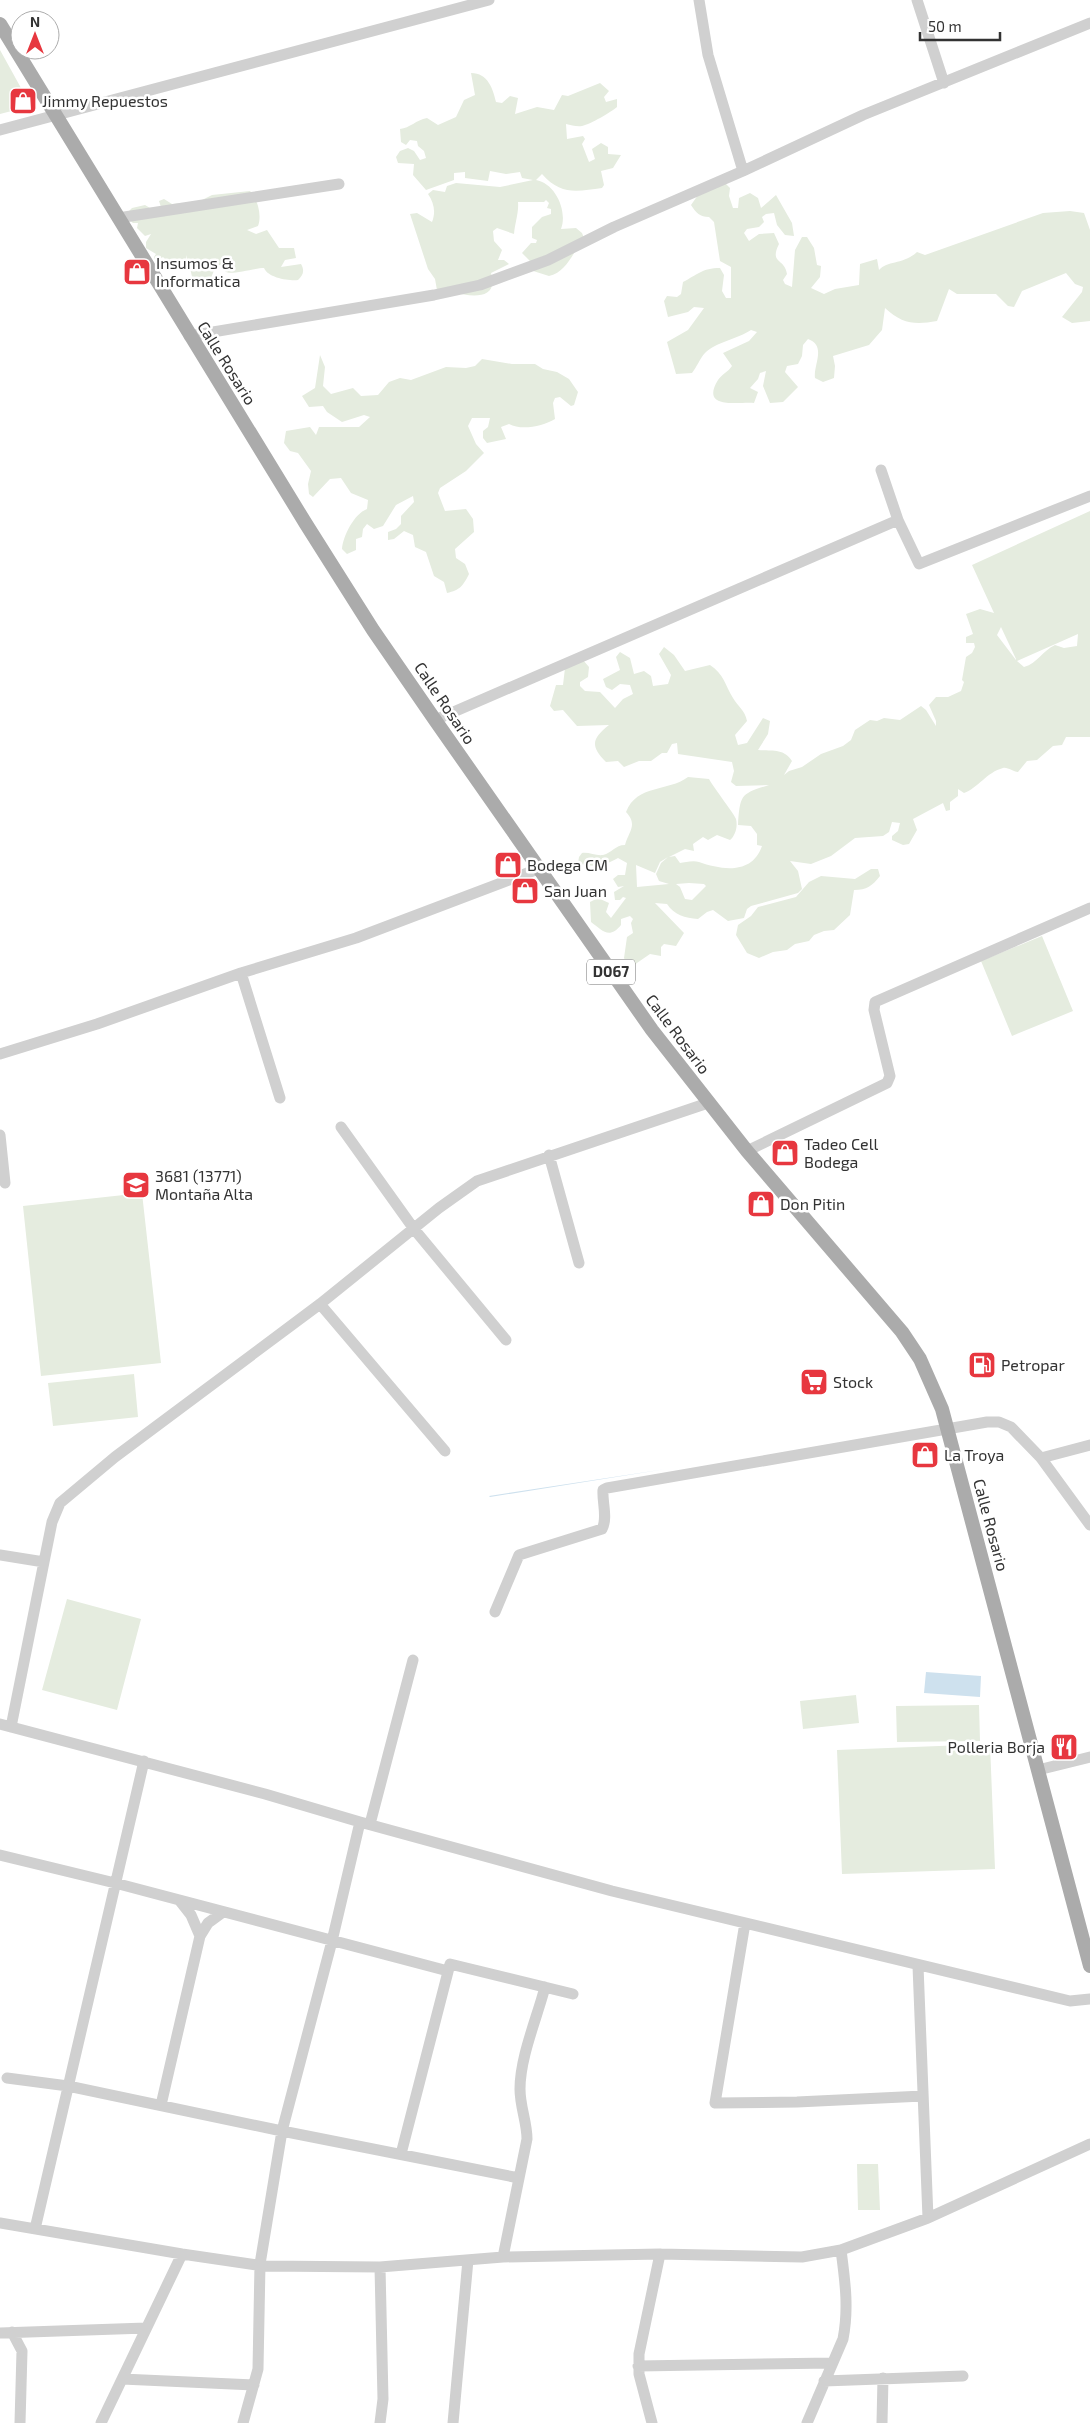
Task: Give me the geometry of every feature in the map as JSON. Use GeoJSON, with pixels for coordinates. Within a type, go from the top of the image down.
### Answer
{"type":"FeatureCollection","features":[{"type":"Feature","properties":{"kind":"main road","name":"Calle Rosario"},"geometry":{"type":"LineString","coordinates":[[0,24],[189,336],[363,614],[435,720],[652,1030],[746,1151],[902,1332],[920,1359],[942,1410],[1090,1966]]}},
{"type":"Feature","properties":{"kind":"street"},"geometry":{"type":"LineString","coordinates":[[0,130],[489,0]]}},
{"type":"Feature","properties":{"kind":"street"},"geometry":{"type":"LineString","coordinates":[[699,0],[708,55],[743,171]]}},
{"type":"Feature","properties":{"kind":"street"},"geometry":{"type":"LineString","coordinates":[[917,0],[944,83]]}},
{"type":"Feature","properties":{"kind":"street"},"geometry":{"type":"LineString","coordinates":[[189,336],[434,295],[480,285],[548,260],[614,227],[743,171],[863,115],[1090,23]]}},
{"type":"Feature","properties":{"kind":"street"},"geometry":{"type":"LineString","coordinates":[[118,218],[340,184]]}},
{"type":"Feature","properties":{"kind":"street"},"geometry":{"type":"LineString","coordinates":[[881,470],[898,520],[919,564],[1090,496]]}},
{"type":"Feature","properties":{"kind":"street"},"geometry":{"type":"LineString","coordinates":[[435,720],[898,520]]}},
{"type":"Feature","properties":{"kind":"street"},"geometry":{"type":"LineString","coordinates":[[0,1054],[97,1024],[241,973],[404,922],[538,869]]}},
{"type":"Feature","properties":{"kind":"street"},"geometry":{"type":"LineString","coordinates":[[746,1151],[887,1083],[890,1076],[874,1010],[875,1002],[1090,908]]}},
{"type":"Feature","properties":{"kind":"street"},"geometry":{"type":"LineString","coordinates":[[241,973],[280,1098]]}},
{"type":"Feature","properties":{"kind":"street"},"geometry":{"type":"LineString","coordinates":[[708,1102],[477,1181],[320,1304],[72,1491],[56,1510],[5,1726],[144,1761],[564,1878],[1070,2002],[1090,1999]]}},
{"type":"Feature","properties":{"kind":"street"},"geometry":{"type":"LineString","coordinates":[[341,1128],[414,1229],[506,1340]]}},
{"type":"Feature","properties":{"kind":"street"},"geometry":{"type":"LineString","coordinates":[[0,1135],[5,1184]]}},
{"type":"Feature","properties":{"kind":"street"},"geometry":{"type":"LineString","coordinates":[[549,1155],[579,1263]]}},
{"type":"Feature","properties":{"kind":"street"},"geometry":{"type":"LineString","coordinates":[[320,1304],[445,1450]]}},
{"type":"Feature","properties":{"kind":"street"},"geometry":{"type":"LineString","coordinates":[[495,1612],[519,1555],[602,1529],[605,1524],[603,1496],[607,1488],[987,1422],[999,1422],[1011,1427],[1041,1458],[1090,1525]]}},
{"type":"Feature","properties":{"kind":"street"},"geometry":{"type":"LineString","coordinates":[[1041,1458],[1090,1445]]}},
{"type":"Feature","properties":{"kind":"street"},"geometry":{"type":"LineString","coordinates":[[0,1555],[44,1562]]}},
{"type":"Feature","properties":{"kind":"street"},"geometry":{"type":"LineString","coordinates":[[243,2423],[258,2369],[260,2264],[282,2131],[332,1941],[413,1660]]}},
{"type":"Feature","properties":{"kind":"street"},"geometry":{"type":"LineString","coordinates":[[1038,1770],[1090,1757]]}},
{"type":"Feature","properties":{"kind":"street"},"geometry":{"type":"LineString","coordinates":[[35,2229],[144,1761]]}},
{"type":"Feature","properties":{"kind":"street"},"geometry":{"type":"LineString","coordinates":[[0,1856],[115,1883],[448,1971]]}},
{"type":"Feature","properties":{"kind":"street"},"geometry":{"type":"LineString","coordinates":[[180,1901],[191,1915],[200,1936]]}},
{"type":"Feature","properties":{"kind":"street"},"geometry":{"type":"LineString","coordinates":[[160,2105],[200,1936],[208,1923],[223,1912]]}},
{"type":"Feature","properties":{"kind":"street"},"geometry":{"type":"LineString","coordinates":[[745,1923],[715,2103],[797,2102],[923,2096]]}},
{"type":"Feature","properties":{"kind":"street"},"geometry":{"type":"LineString","coordinates":[[401,2154],[451,1964],[572,1994]]}},
{"type":"Feature","properties":{"kind":"street"},"geometry":{"type":"LineString","coordinates":[[918,1966],[928,2218]]}},
{"type":"Feature","properties":{"kind":"street"},"geometry":{"type":"LineString","coordinates":[[503,2257],[527,2139],[527,2126],[520,2098],[521,2076],[545,1986]]}},
{"type":"Feature","properties":{"kind":"street"},"geometry":{"type":"LineString","coordinates":[[7,2078],[68,2086],[519,2178]]}},
{"type":"Feature","properties":{"kind":"street"},"geometry":{"type":"LineString","coordinates":[[0,2223],[182,2254],[260,2264],[380,2268],[503,2257],[660,2254],[778,2258],[802,2257],[841,2250],[928,2218],[1090,2144]]}},
{"type":"Feature","properties":{"kind":"street"},"geometry":{"type":"LineString","coordinates":[[807,2423],[843,2339],[847,2309],[841,2250]]}},
{"type":"Feature","properties":{"kind":"street"},"geometry":{"type":"LineString","coordinates":[[101,2423],[182,2254]]}},
{"type":"Feature","properties":{"kind":"street"},"geometry":{"type":"LineString","coordinates":[[652,2423],[638,2366],[642,2335],[660,2254]]}},
{"type":"Feature","properties":{"kind":"street"},"geometry":{"type":"LineString","coordinates":[[453,2423],[468,2260]]}},
{"type":"Feature","properties":{"kind":"street"},"geometry":{"type":"LineString","coordinates":[[380,2268],[383,2399],[380,2423]]}},
{"type":"Feature","properties":{"kind":"street"},"geometry":{"type":"LineString","coordinates":[[6,2333],[146,2328]]}},
{"type":"Feature","properties":{"kind":"street"},"geometry":{"type":"LineString","coordinates":[[20,2423],[22,2351],[33,2332]]}},
{"type":"Feature","properties":{"kind":"street"},"geometry":{"type":"LineString","coordinates":[[6,2333],[22,2351]]}},
{"type":"Feature","properties":{"kind":"street"},"geometry":{"type":"LineString","coordinates":[[638,2366],[832,2363]]}},
{"type":"Feature","properties":{"kind":"street"},"geometry":{"type":"LineString","coordinates":[[824,2381],[963,2376]]}},
{"type":"Feature","properties":{"kind":"street"},"geometry":{"type":"LineString","coordinates":[[122,2378],[254,2385]]}},
{"type":"Feature","properties":{"kind":"street"},"geometry":{"type":"LineString","coordinates":[[882,2423],[883,2378]]}},
{"type":"Feature","properties":{"kind":"shaded area"},"geometry":{"type":"Polygon","coordinates":[[[0,50],[31,106],[0,114],[0,50]]]}},
{"type":"Feature","properties":{"kind":"shaded area"},"geometry":{"type":"Polygon","coordinates":[[[471,73],[486,79],[496,102],[502,103],[510,96],[518,98],[515,114],[537,107],[554,110],[562,95],[568,96],[600,83],[609,91],[604,97],[606,102],[617,99],[617,107],[586,125],[566,124],[567,139],[583,136],[585,139],[582,144],[589,162],[595,159],[592,149],[601,143],[608,147],[608,154],[621,155],[613,168],[601,171],[604,185],[602,188],[577,191],[563,189],[549,181],[542,174],[536,180],[549,186],[558,199],[563,214],[561,229],[576,228],[582,233],[584,238],[561,270],[549,276],[530,270],[530,261],[522,253],[531,243],[536,243],[537,240],[532,238],[532,227],[542,217],[551,214],[551,209],[547,208],[549,203],[546,200],[544,202],[518,202],[514,234],[497,228],[493,231],[494,241],[502,250],[498,260],[504,260],[509,264],[491,273],[492,284],[489,291],[483,294],[464,295],[437,290],[435,279],[428,269],[410,214],[417,213],[432,222],[434,208],[428,194],[433,190],[445,192],[447,186],[456,183],[500,187],[533,180],[522,178],[520,172],[506,174],[490,171],[488,181],[465,178],[465,172],[454,173],[454,180],[426,190],[413,175],[414,164],[398,163],[396,157],[400,151],[408,148],[414,151],[420,160],[426,158],[424,151],[418,146],[417,141],[410,140],[406,145],[401,142],[400,129],[427,118],[438,125],[456,117],[464,100],[475,95],[471,73]]]}},
{"type":"Feature","properties":{"kind":"shaded area"},"geometry":{"type":"Polygon","coordinates":[[[725,183],[730,188],[729,196],[733,208],[738,208],[739,198],[750,193],[758,198],[761,208],[776,195],[792,223],[794,236],[785,235],[777,225],[774,213],[766,214],[762,217],[764,222],[759,227],[747,229],[744,233],[749,241],[759,234],[774,233],[779,244],[776,255],[784,265],[787,274],[783,280],[785,284],[792,287],[795,250],[802,237],[807,237],[814,248],[817,265],[821,266],[820,277],[811,288],[824,294],[835,289],[859,285],[860,264],[877,259],[879,270],[887,265],[906,259],[917,252],[925,255],[1043,213],[1070,211],[1084,213],[1090,230],[1090,321],[1072,323],[1062,317],[1082,292],[1083,287],[1075,284],[1066,273],[1022,291],[1014,307],[1008,306],[996,294],[957,294],[949,289],[937,321],[909,322],[897,317],[885,308],[882,330],[869,345],[833,356],[835,366],[834,378],[823,382],[815,378],[818,351],[814,342],[808,339],[803,345],[802,356],[798,364],[787,366],[785,372],[798,387],[783,402],[770,403],[763,386],[766,371],[760,373],[758,379],[750,388],[758,392],[754,403],[732,403],[718,400],[714,396],[714,390],[718,380],[732,366],[723,353],[749,341],[757,332],[751,330],[715,346],[703,355],[692,373],[676,374],[667,342],[688,330],[704,308],[694,307],[688,312],[668,317],[664,301],[667,296],[677,297],[681,294],[683,282],[714,268],[720,268],[724,275],[722,291],[726,298],[731,298],[731,267],[720,261],[714,222],[709,217],[698,214],[691,205],[698,195],[725,183]]]}},
{"type":"Feature","properties":{"kind":"shaded area"},"geometry":{"type":"Polygon","coordinates":[[[250,191],[257,203],[260,217],[258,226],[247,230],[256,234],[267,230],[279,248],[294,248],[296,258],[285,260],[281,267],[301,264],[303,273],[298,280],[274,276],[264,268],[229,273],[220,265],[216,266],[210,280],[206,282],[193,281],[190,268],[187,265],[187,255],[186,259],[178,262],[175,269],[163,265],[165,259],[163,257],[156,262],[154,257],[156,254],[146,248],[146,242],[151,234],[145,236],[137,228],[138,223],[133,223],[127,218],[127,213],[132,208],[145,205],[150,208],[161,207],[159,201],[164,199],[172,204],[198,202],[212,195],[250,191]]]}},
{"type":"Feature","properties":{"kind":"shaded area"},"geometry":{"type":"Polygon","coordinates":[[[320,355],[325,367],[323,386],[331,394],[353,388],[361,396],[378,395],[389,382],[400,378],[411,380],[446,367],[466,368],[475,366],[482,359],[512,364],[535,364],[543,369],[557,372],[569,379],[578,392],[574,405],[571,406],[560,397],[555,398],[553,403],[555,419],[550,422],[532,427],[520,427],[509,424],[501,427],[506,439],[487,443],[483,438],[483,431],[488,427],[490,418],[472,418],[468,426],[476,444],[484,453],[466,471],[440,488],[438,493],[445,511],[466,509],[473,519],[474,532],[455,549],[456,558],[465,564],[469,574],[458,589],[447,593],[444,582],[434,576],[426,552],[415,547],[413,535],[404,531],[394,539],[388,540],[388,532],[396,529],[401,524],[401,516],[414,502],[413,496],[396,505],[383,526],[374,529],[367,524],[363,529],[362,537],[356,539],[356,550],[347,554],[342,549],[344,538],[354,520],[367,509],[368,500],[351,493],[341,478],[330,479],[313,497],[309,494],[308,484],[311,471],[298,453],[290,451],[284,443],[286,431],[310,427],[316,435],[319,427],[359,427],[370,417],[364,415],[342,422],[327,412],[323,406],[309,407],[302,396],[315,388],[320,355]]]}},
{"type":"Feature","properties":{"kind":"shaded area"},"geometry":{"type":"Polygon","coordinates":[[[1090,511],[1090,737],[1066,737],[1062,745],[1053,746],[1037,760],[1027,761],[1018,772],[1003,768],[992,773],[969,791],[964,793],[958,789],[958,796],[950,802],[950,810],[946,811],[943,803],[913,819],[917,830],[909,844],[903,845],[892,840],[892,836],[898,831],[900,823],[892,822],[889,832],[883,836],[855,838],[831,856],[811,864],[790,861],[798,871],[802,889],[798,893],[751,906],[747,909],[744,918],[728,921],[713,910],[698,919],[689,918],[676,913],[667,904],[655,903],[684,933],[676,946],[664,944],[661,947],[661,956],[650,954],[634,965],[626,962],[624,958],[627,937],[633,933],[631,923],[633,919],[630,916],[621,919],[621,925],[617,930],[609,933],[606,932],[591,922],[590,902],[598,898],[609,903],[606,912],[611,918],[626,898],[623,897],[620,900],[615,900],[614,892],[624,886],[618,887],[613,879],[618,875],[625,875],[627,863],[618,858],[599,865],[584,865],[578,863],[582,853],[603,855],[619,846],[625,845],[632,828],[630,817],[626,812],[631,803],[645,793],[680,782],[688,777],[709,779],[735,817],[737,822],[736,831],[730,840],[717,835],[708,840],[703,837],[693,844],[694,851],[685,849],[669,857],[675,856],[680,863],[695,861],[726,868],[744,866],[751,862],[762,846],[757,845],[757,834],[751,826],[738,825],[741,801],[747,793],[769,785],[736,786],[731,782],[734,771],[732,762],[678,754],[677,743],[672,744],[667,753],[662,753],[651,761],[639,761],[624,767],[618,761],[606,762],[597,751],[595,742],[599,734],[609,725],[577,726],[563,710],[554,711],[550,706],[556,685],[563,685],[565,668],[583,660],[589,667],[588,677],[580,682],[580,686],[585,691],[600,692],[615,708],[623,699],[633,694],[630,685],[620,684],[612,690],[606,687],[603,679],[620,670],[616,657],[620,652],[630,658],[634,674],[644,671],[651,676],[653,686],[668,684],[671,675],[659,654],[664,647],[674,655],[685,671],[710,665],[721,676],[746,717],[747,721],[735,735],[738,745],[747,743],[763,718],[770,721],[768,734],[758,750],[777,751],[789,757],[792,761],[784,775],[789,771],[802,767],[821,754],[843,746],[851,740],[855,730],[870,720],[877,721],[884,718],[900,720],[921,706],[926,710],[936,726],[936,721],[929,705],[936,697],[948,697],[961,691],[964,682],[962,680],[966,657],[972,653],[975,647],[974,643],[966,643],[966,637],[973,634],[966,614],[980,609],[994,613],[972,565],[1090,511]],[[1001,627],[997,635],[1016,660],[1001,627]],[[1078,634],[1017,661],[1024,667],[1033,663],[1055,645],[1064,648],[1077,646],[1078,634]],[[668,857],[660,862],[655,873],[636,865],[637,887],[669,884],[659,881],[656,874],[661,863],[668,857]],[[689,883],[676,884],[680,887],[685,899],[692,900],[706,886],[704,884],[689,883]]]}},
{"type":"Feature","properties":{"kind":"shaded area"},"geometry":{"type":"Polygon","coordinates":[[[871,869],[878,869],[880,876],[869,887],[854,890],[850,915],[834,930],[824,931],[814,935],[809,941],[795,944],[787,950],[773,952],[759,958],[747,953],[736,935],[738,925],[751,916],[758,907],[796,897],[809,882],[821,876],[855,879],[871,869]]]}},
{"type":"Feature","properties":{"kind":"shaded area"},"geometry":{"type":"Polygon","coordinates":[[[1042,936],[1073,1011],[1012,1036],[981,961],[1042,936]]]}},
{"type":"Feature","properties":{"kind":"shaded area"},"geometry":{"type":"Polygon","coordinates":[[[142,1193],[161,1363],[41,1376],[23,1206],[142,1193]]]}},
{"type":"Feature","properties":{"kind":"shaded area"},"geometry":{"type":"Polygon","coordinates":[[[134,1374],[138,1417],[53,1426],[48,1383],[134,1374]]]}},
{"type":"Feature","properties":{"kind":"shaded area"},"geometry":{"type":"Polygon","coordinates":[[[67,1599],[141,1619],[117,1710],[42,1690],[67,1599]]]}},
{"type":"Feature","properties":{"kind":"shaded area"},"geometry":{"type":"Polygon","coordinates":[[[856,1695],[859,1723],[803,1729],[800,1701],[856,1695]]]}},
{"type":"Feature","properties":{"kind":"shaded area"},"geometry":{"type":"Polygon","coordinates":[[[979,1705],[980,1741],[897,1742],[896,1706],[979,1705]]]}},
{"type":"Feature","properties":{"kind":"shaded area"},"geometry":{"type":"Polygon","coordinates":[[[990,1744],[995,1869],[842,1874],[837,1750],[990,1744]]]}},
{"type":"Feature","properties":{"kind":"shaded area"},"geometry":{"type":"Polygon","coordinates":[[[857,2164],[878,2164],[880,2210],[858,2210],[857,2164]]]}},
{"type":"Feature","properties":{"kind":"water"},"geometry":{"type":"Polygon","coordinates":[[[666,1469],[490,1497],[489,1496],[666,1469]]]}},
{"type":"Feature","properties":{"kind":"water"},"geometry":{"type":"Polygon","coordinates":[[[926,1672],[981,1676],[980,1697],[924,1693],[926,1672]]]}},
{"type":"Feature","properties":{"kind":"place","name":"Jimmy Repuestos"},"geometry":{"type":"Point","coordinates":[23,101]}},
{"type":"Feature","properties":{"kind":"place","name":"Insumos & Informatica"},"geometry":{"type":"Point","coordinates":[137,272]}},
{"type":"Feature","properties":{"kind":"place","name":"Bodega CM"},"geometry":{"type":"Point","coordinates":[508,865]}},
{"type":"Feature","properties":{"kind":"place","name":"San Juan"},"geometry":{"type":"Point","coordinates":[525,891]}},
{"type":"Feature","properties":{"kind":"place","name":"Tadeo Cell Bodega"},"geometry":{"type":"Point","coordinates":[785,1153]}},
{"type":"Feature","properties":{"kind":"place","name":"3681 (13771) Montaña Alta"},"geometry":{"type":"Point","coordinates":[136,1185]}},
{"type":"Feature","properties":{"kind":"place","name":"Don Pitin"},"geometry":{"type":"Point","coordinates":[761,1204]}},
{"type":"Feature","properties":{"kind":"place","name":"Petropar"},"geometry":{"type":"Point","coordinates":[982,1365]}},
{"type":"Feature","properties":{"kind":"place","name":"Stock"},"geometry":{"type":"Point","coordinates":[814,1382]}},
{"type":"Feature","properties":{"kind":"place","name":"La Troya"},"geometry":{"type":"Point","coordinates":[925,1455]}},
{"type":"Feature","properties":{"kind":"place","name":"Polleria Borja"},"geometry":{"type":"Point","coordinates":[1064,1747]}}]}
